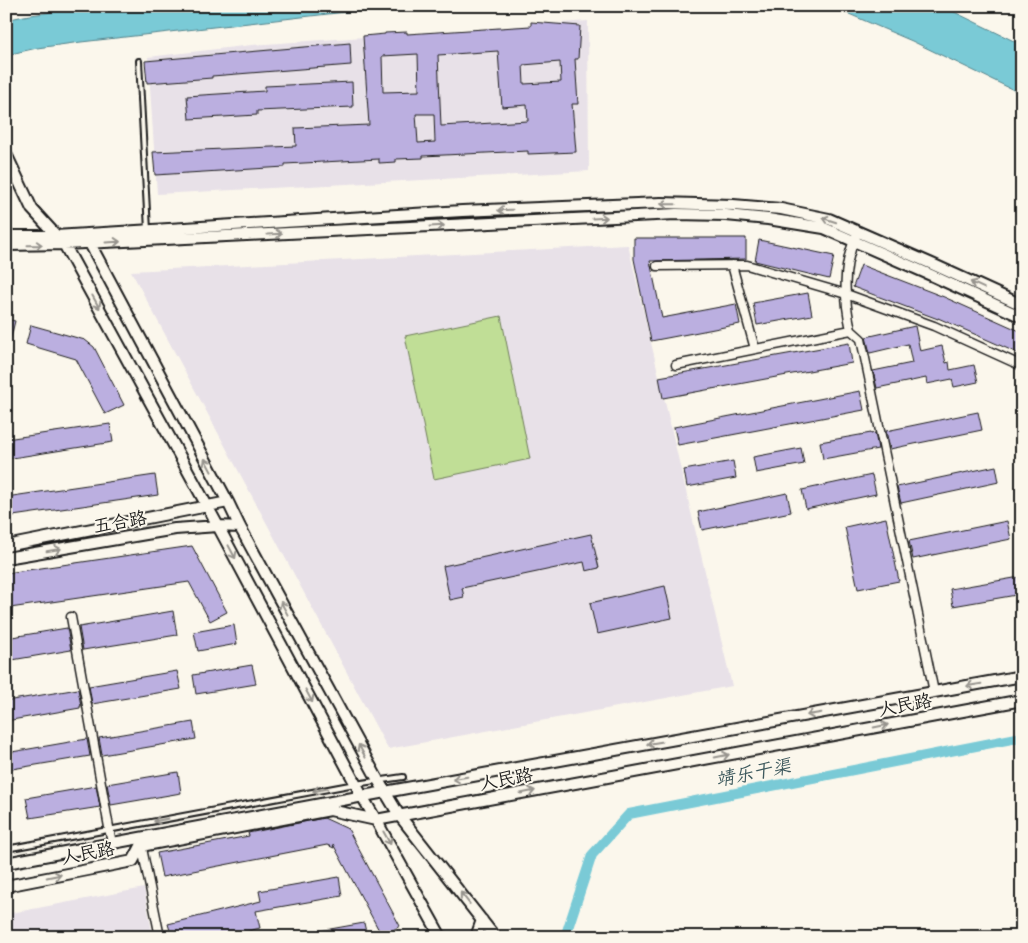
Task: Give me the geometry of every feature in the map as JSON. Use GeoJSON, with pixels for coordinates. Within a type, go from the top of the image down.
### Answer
{"type":"FeatureCollection","features":[{"type":"Feature","properties":{"kind":"main road"},"geometry":{"type":"LineString","coordinates":[[6,154],[32,209],[64,244],[218,526],[355,784],[441,937]]}},
{"type":"Feature","properties":{"kind":"main road"},"geometry":{"type":"LineString","coordinates":[[6,245],[64,244],[87,238],[148,230],[462,211],[661,203],[733,205],[781,209],[829,219],[856,236],[1022,317]]}},
{"type":"Feature","properties":{"kind":"main road"},"geometry":{"type":"LineString","coordinates":[[6,236],[87,238],[676,214],[726,215],[768,219],[824,228],[856,236],[1022,305]]}},
{"type":"Feature","properties":{"kind":"main road"},"geometry":{"type":"LineString","coordinates":[[87,238],[240,527],[384,792],[399,816],[495,937]]}},
{"type":"Feature","properties":{"kind":"main road","name":"五合路"},"geometry":{"type":"LineString","coordinates":[[6,546],[228,502]]}},
{"type":"Feature","properties":{"kind":"main road","name":"五合路"},"geometry":{"type":"LineString","coordinates":[[6,558],[176,529],[218,526],[240,527]]}},
{"type":"Feature","properties":{"kind":"main road","name":"人民路"},"geometry":{"type":"LineString","coordinates":[[141,842],[362,796],[1022,676]]}},
{"type":"Feature","properties":{"kind":"main road","name":"人民路"},"geometry":{"type":"LineString","coordinates":[[6,864],[112,844],[141,842],[330,810],[376,820],[1022,700]]}},
{"type":"Feature","properties":{"kind":"main road","name":"人民路"},"geometry":{"type":"LineString","coordinates":[[6,886],[133,861],[141,842]]}},
{"type":"Feature","properties":{"kind":"main road"},"geometry":{"type":"LineString","coordinates":[[476,937],[482,920]]}},
{"type":"Feature","properties":{"kind":"street"},"geometry":{"type":"LineString","coordinates":[[856,236],[847,263],[847,312],[851,330],[861,339],[934,692]]}},
{"type":"Feature","properties":{"kind":"street"},"geometry":{"type":"LineString","coordinates":[[732,265],[755,349]]}},
{"type":"Feature","properties":{"kind":"street"},"geometry":{"type":"LineString","coordinates":[[657,266],[747,265],[846,294],[934,326],[1022,366]]}},
{"type":"Feature","properties":{"kind":"street"},"geometry":{"type":"LineString","coordinates":[[676,365],[851,330]]}},
{"type":"Feature","properties":{"kind":"street"},"geometry":{"type":"LineString","coordinates":[[71,617],[112,844]]}},
{"type":"Feature","properties":{"kind":"street"},"geometry":{"type":"LineString","coordinates":[[141,842],[160,937]]}},
{"type":"Feature","properties":{"kind":"lane"},"geometry":{"type":"LineString","coordinates":[[139,61],[148,230]]}},
{"type":"Feature","properties":{"kind":"lane"},"geometry":{"type":"LineString","coordinates":[[6,849],[355,784],[403,777]]}},
{"type":"Feature","properties":{"kind":"shaded area"},"geometry":{"type":"Polygon","coordinates":[[[588,21],[589,171],[157,194],[148,57],[252,45],[588,21]]]}},
{"type":"Feature","properties":{"kind":"shaded area"},"geometry":{"type":"Polygon","coordinates":[[[628,245],[732,686],[388,749],[131,271],[628,245]]]}},
{"type":"Feature","properties":{"kind":"shaded area"},"geometry":{"type":"Polygon","coordinates":[[[144,888],[153,937],[6,937],[6,914],[144,888]]]}},
{"type":"Feature","properties":{"kind":"green space"},"geometry":{"type":"Polygon","coordinates":[[[501,316],[530,459],[434,479],[405,336],[501,316]]]}},
{"type":"Feature","properties":{"kind":"water"},"geometry":{"type":"Polygon","coordinates":[[[93,6],[399,6],[81,42],[37,48],[6,55],[6,20],[93,6]]]}},
{"type":"Feature","properties":{"kind":"water"},"geometry":{"type":"Polygon","coordinates":[[[754,6],[942,6],[1022,45],[1022,94],[912,41],[842,11],[819,7],[773,8],[754,6]]]}},
{"type":"Feature","properties":{"kind":"building"},"geometry":{"type":"Polygon","coordinates":[[[531,22],[580,26],[578,59],[575,59],[578,104],[572,104],[576,152],[528,154],[528,151],[423,156],[423,158],[396,159],[396,162],[379,163],[379,159],[285,164],[285,167],[155,175],[153,152],[296,146],[295,128],[369,125],[363,36],[385,33],[407,32],[407,34],[531,26],[531,22]],[[498,51],[438,55],[441,126],[528,121],[527,105],[502,107],[498,51]],[[418,54],[382,56],[383,92],[419,91],[418,54]],[[560,62],[523,65],[524,84],[561,82],[560,62]],[[416,114],[418,143],[435,142],[434,114],[416,114]]]}},
{"type":"Feature","properties":{"kind":"building"},"geometry":{"type":"Polygon","coordinates":[[[350,43],[351,65],[147,83],[145,61],[350,43]]]}},
{"type":"Feature","properties":{"kind":"building"},"geometry":{"type":"Polygon","coordinates":[[[352,82],[353,107],[257,111],[257,115],[189,119],[187,96],[265,91],[265,86],[352,82]]]}},
{"type":"Feature","properties":{"kind":"building"},"geometry":{"type":"Polygon","coordinates":[[[634,238],[746,238],[746,259],[650,261],[662,318],[736,304],[740,324],[651,341],[634,259],[634,238]]]}},
{"type":"Feature","properties":{"kind":"building"},"geometry":{"type":"Polygon","coordinates":[[[759,240],[834,256],[829,279],[755,261],[759,240]]]}},
{"type":"Feature","properties":{"kind":"building"},"geometry":{"type":"Polygon","coordinates":[[[861,265],[944,297],[1022,332],[1022,355],[938,318],[853,287],[861,265]]]}},
{"type":"Feature","properties":{"kind":"building"},"geometry":{"type":"Polygon","coordinates":[[[808,293],[812,315],[757,325],[753,303],[808,293]]]}},
{"type":"Feature","properties":{"kind":"building"},"geometry":{"type":"Polygon","coordinates":[[[6,319],[15,321],[9,345],[6,345],[6,319]]]}},
{"type":"Feature","properties":{"kind":"building"},"geometry":{"type":"Polygon","coordinates":[[[31,325],[85,340],[94,347],[124,405],[105,414],[76,359],[26,344],[31,325]]]}},
{"type":"Feature","properties":{"kind":"building"},"geometry":{"type":"Polygon","coordinates":[[[915,326],[920,351],[942,346],[946,363],[949,362],[950,370],[974,365],[978,382],[954,387],[952,379],[927,384],[926,378],[877,388],[873,371],[912,363],[908,344],[870,353],[866,337],[915,326]]]}},
{"type":"Feature","properties":{"kind":"building"},"geometry":{"type":"Polygon","coordinates":[[[849,343],[852,363],[663,398],[659,377],[849,343]]]}},
{"type":"Feature","properties":{"kind":"building"},"geometry":{"type":"Polygon","coordinates":[[[860,391],[864,410],[678,445],[674,427],[860,391]]]}},
{"type":"Feature","properties":{"kind":"building"},"geometry":{"type":"Polygon","coordinates":[[[978,412],[982,430],[890,449],[886,431],[978,412]]]}},
{"type":"Feature","properties":{"kind":"building"},"geometry":{"type":"Polygon","coordinates":[[[110,424],[113,442],[6,459],[6,439],[110,424]]]}},
{"type":"Feature","properties":{"kind":"building"},"geometry":{"type":"Polygon","coordinates":[[[875,433],[878,449],[823,459],[820,442],[875,433]]]}},
{"type":"Feature","properties":{"kind":"building"},"geometry":{"type":"Polygon","coordinates":[[[801,448],[804,464],[756,473],[753,457],[801,448]]]}},
{"type":"Feature","properties":{"kind":"building"},"geometry":{"type":"Polygon","coordinates":[[[733,461],[736,478],[687,487],[684,470],[733,461]]]}},
{"type":"Feature","properties":{"kind":"building"},"geometry":{"type":"Polygon","coordinates":[[[996,466],[999,482],[901,503],[897,487],[996,466]]]}},
{"type":"Feature","properties":{"kind":"building"},"geometry":{"type":"Polygon","coordinates":[[[155,475],[158,495],[6,517],[6,497],[155,475]]]}},
{"type":"Feature","properties":{"kind":"building"},"geometry":{"type":"Polygon","coordinates":[[[872,475],[876,494],[806,509],[802,490],[872,475]]]}},
{"type":"Feature","properties":{"kind":"building"},"geometry":{"type":"Polygon","coordinates":[[[787,493],[791,512],[702,530],[698,512],[787,493]]]}},
{"type":"Feature","properties":{"kind":"building"},"geometry":{"type":"Polygon","coordinates":[[[886,518],[899,581],[858,589],[845,527],[886,518]]]}},
{"type":"Feature","properties":{"kind":"building"},"geometry":{"type":"Polygon","coordinates":[[[1007,521],[1011,539],[913,559],[909,541],[1007,521]]]}},
{"type":"Feature","properties":{"kind":"building"},"geometry":{"type":"Polygon","coordinates":[[[591,534],[599,568],[586,571],[584,562],[462,588],[464,597],[450,600],[443,566],[591,534]]]}},
{"type":"Feature","properties":{"kind":"building"},"geometry":{"type":"Polygon","coordinates":[[[192,546],[227,612],[210,621],[189,582],[10,608],[7,573],[192,546]]]}},
{"type":"Feature","properties":{"kind":"building"},"geometry":{"type":"Polygon","coordinates":[[[1020,577],[1022,594],[953,606],[950,589],[1020,577]]]}},
{"type":"Feature","properties":{"kind":"building"},"geometry":{"type":"Polygon","coordinates":[[[665,586],[672,618],[597,634],[590,603],[665,586]]]}},
{"type":"Feature","properties":{"kind":"building"},"geometry":{"type":"Polygon","coordinates":[[[173,611],[177,635],[83,650],[79,627],[173,611]]]}},
{"type":"Feature","properties":{"kind":"building"},"geometry":{"type":"Polygon","coordinates":[[[234,625],[237,644],[198,651],[194,632],[234,625]]]}},
{"type":"Feature","properties":{"kind":"building"},"geometry":{"type":"Polygon","coordinates":[[[67,628],[71,650],[6,661],[6,638],[67,628]]]}},
{"type":"Feature","properties":{"kind":"building"},"geometry":{"type":"Polygon","coordinates":[[[252,665],[256,684],[196,694],[193,675],[252,665]]]}},
{"type":"Feature","properties":{"kind":"building"},"geometry":{"type":"Polygon","coordinates":[[[177,671],[181,689],[92,704],[89,686],[177,671]]]}},
{"type":"Feature","properties":{"kind":"building"},"geometry":{"type":"Polygon","coordinates":[[[78,689],[80,708],[6,721],[6,701],[78,689]]]}},
{"type":"Feature","properties":{"kind":"building"},"geometry":{"type":"Polygon","coordinates":[[[193,722],[196,739],[102,755],[99,738],[193,722]]]}},
{"type":"Feature","properties":{"kind":"building"},"geometry":{"type":"Polygon","coordinates":[[[87,739],[90,756],[6,770],[6,753],[87,739]]]}},
{"type":"Feature","properties":{"kind":"building"},"geometry":{"type":"Polygon","coordinates":[[[178,772],[181,793],[111,805],[107,784],[178,772]]]}},
{"type":"Feature","properties":{"kind":"building"},"geometry":{"type":"Polygon","coordinates":[[[96,786],[100,807],[30,818],[26,798],[96,786]]]}},
{"type":"Feature","properties":{"kind":"building"},"geometry":{"type":"Polygon","coordinates":[[[324,818],[348,829],[400,926],[382,936],[333,844],[334,848],[327,845],[162,877],[157,853],[249,836],[248,833],[324,818]]]}},
{"type":"Feature","properties":{"kind":"building"},"geometry":{"type":"Polygon","coordinates":[[[339,877],[342,896],[256,911],[260,928],[226,937],[172,937],[168,924],[261,901],[259,891],[339,877]]]}},
{"type":"Feature","properties":{"kind":"building"},"geometry":{"type":"Polygon","coordinates":[[[364,923],[367,937],[308,937],[308,933],[364,923]]]}},
{"type":"Feature","properties":{"kind":"waterway","name":"靖乐干渠"},"geometry":{"type":"LineString","coordinates":[[565,937],[592,855],[629,814],[1022,737]]}}]}
